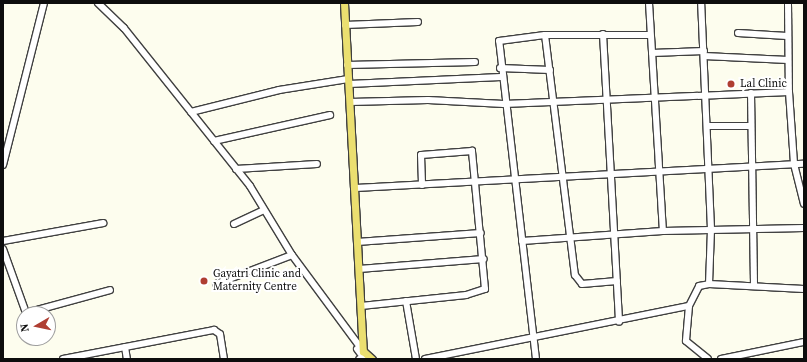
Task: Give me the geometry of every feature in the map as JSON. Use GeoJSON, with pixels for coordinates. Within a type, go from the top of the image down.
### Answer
{"type":"FeatureCollection","features":[{"type":"Feature","properties":{"kind":"main road"},"geometry":{"type":"LineString","coordinates":[[344,3],[361,306],[362,356],[372,359]]}},
{"type":"Feature","properties":{"kind":"street"},"geometry":{"type":"LineString","coordinates":[[3,165],[44,3]]}},
{"type":"Feature","properties":{"kind":"street"},"geometry":{"type":"LineString","coordinates":[[98,3],[124,28],[236,169],[292,255],[354,340],[362,356]]}},
{"type":"Feature","properties":{"kind":"street"},"geometry":{"type":"LineString","coordinates":[[649,3],[658,171],[663,231]]}},
{"type":"Feature","properties":{"kind":"street"},"geometry":{"type":"LineString","coordinates":[[701,3],[708,126],[711,229],[709,284]]}},
{"type":"Feature","properties":{"kind":"street"},"geometry":{"type":"LineString","coordinates":[[788,3],[787,36],[789,92],[794,164],[804,204]]}},
{"type":"Feature","properties":{"kind":"street"},"geometry":{"type":"LineString","coordinates":[[345,25],[418,22]]}},
{"type":"Feature","properties":{"kind":"street"},"geometry":{"type":"LineString","coordinates":[[738,33],[787,36]]}},
{"type":"Feature","properties":{"kind":"street"},"geometry":{"type":"LineString","coordinates":[[536,359],[498,45],[503,37],[603,34],[650,35]]}},
{"type":"Feature","properties":{"kind":"street"},"geometry":{"type":"LineString","coordinates":[[603,34],[609,172],[619,322]]}},
{"type":"Feature","properties":{"kind":"street"},"geometry":{"type":"LineString","coordinates":[[545,35],[564,176],[570,238],[577,282],[617,281]]}},
{"type":"Feature","properties":{"kind":"street"},"geometry":{"type":"LineString","coordinates":[[652,53],[704,54],[788,60]]}},
{"type":"Feature","properties":{"kind":"street"},"geometry":{"type":"LineString","coordinates":[[348,65],[475,62]]}},
{"type":"Feature","properties":{"kind":"street"},"geometry":{"type":"LineString","coordinates":[[500,68],[550,70]]}},
{"type":"Feature","properties":{"kind":"street"},"geometry":{"type":"LineString","coordinates":[[191,112],[279,90],[348,82],[501,77]]}},
{"type":"Feature","properties":{"kind":"street"},"geometry":{"type":"LineString","coordinates":[[350,102],[428,100],[504,104],[706,94],[789,92]]}},
{"type":"Feature","properties":{"kind":"street"},"geometry":{"type":"LineString","coordinates":[[751,93],[754,286]]}},
{"type":"Feature","properties":{"kind":"street"},"geometry":{"type":"LineString","coordinates":[[214,141],[330,115]]}},
{"type":"Feature","properties":{"kind":"street"},"geometry":{"type":"LineString","coordinates":[[708,126],[751,126]]}},
{"type":"Feature","properties":{"kind":"street"},"geometry":{"type":"LineString","coordinates":[[361,306],[481,292],[486,283],[475,156],[466,149],[421,155],[422,185]]}},
{"type":"Feature","properties":{"kind":"street"},"geometry":{"type":"LineString","coordinates":[[236,169],[317,164]]}},
{"type":"Feature","properties":{"kind":"street"},"geometry":{"type":"LineString","coordinates":[[354,188],[477,183],[514,178],[609,172],[804,164]]}},
{"type":"Feature","properties":{"kind":"street"},"geometry":{"type":"LineString","coordinates":[[234,224],[264,210]]}},
{"type":"Feature","properties":{"kind":"street"},"geometry":{"type":"LineString","coordinates":[[3,241],[103,223]]}},
{"type":"Feature","properties":{"kind":"street"},"geometry":{"type":"LineString","coordinates":[[522,241],[614,233],[711,229],[804,228]]}},
{"type":"Feature","properties":{"kind":"street"},"geometry":{"type":"LineString","coordinates":[[357,242],[481,234]]}},
{"type":"Feature","properties":{"kind":"street"},"geometry":{"type":"LineString","coordinates":[[3,249],[26,312],[110,290]]}},
{"type":"Feature","properties":{"kind":"street"},"geometry":{"type":"LineString","coordinates":[[216,284],[292,255]]}},
{"type":"Feature","properties":{"kind":"street"},"geometry":{"type":"LineString","coordinates":[[359,269],[484,259]]}},
{"type":"Feature","properties":{"kind":"street"},"geometry":{"type":"LineString","coordinates":[[708,359],[686,341],[689,306],[699,286],[709,284],[804,289]]}},
{"type":"Feature","properties":{"kind":"street"},"geometry":{"type":"LineString","coordinates":[[406,301],[416,359]]}},
{"type":"Feature","properties":{"kind":"street"},"geometry":{"type":"LineString","coordinates":[[424,359],[534,336],[619,322],[689,306]]}},
{"type":"Feature","properties":{"kind":"street"},"geometry":{"type":"LineString","coordinates":[[63,359],[214,330],[220,334],[224,359]]}},
{"type":"Feature","properties":{"kind":"street"},"geometry":{"type":"LineString","coordinates":[[721,359],[804,342]]}},
{"type":"Feature","properties":{"kind":"street"},"geometry":{"type":"LineString","coordinates":[[125,347],[127,359]]}},
{"type":"Feature","properties":{"kind":"place","name":"Lal Clinic"},"geometry":{"type":"Point","coordinates":[731,84]}},
{"type":"Feature","properties":{"kind":"place","name":"Gayatri Clinic and Maternity Centre"},"geometry":{"type":"Point","coordinates":[204,281]}}]}
